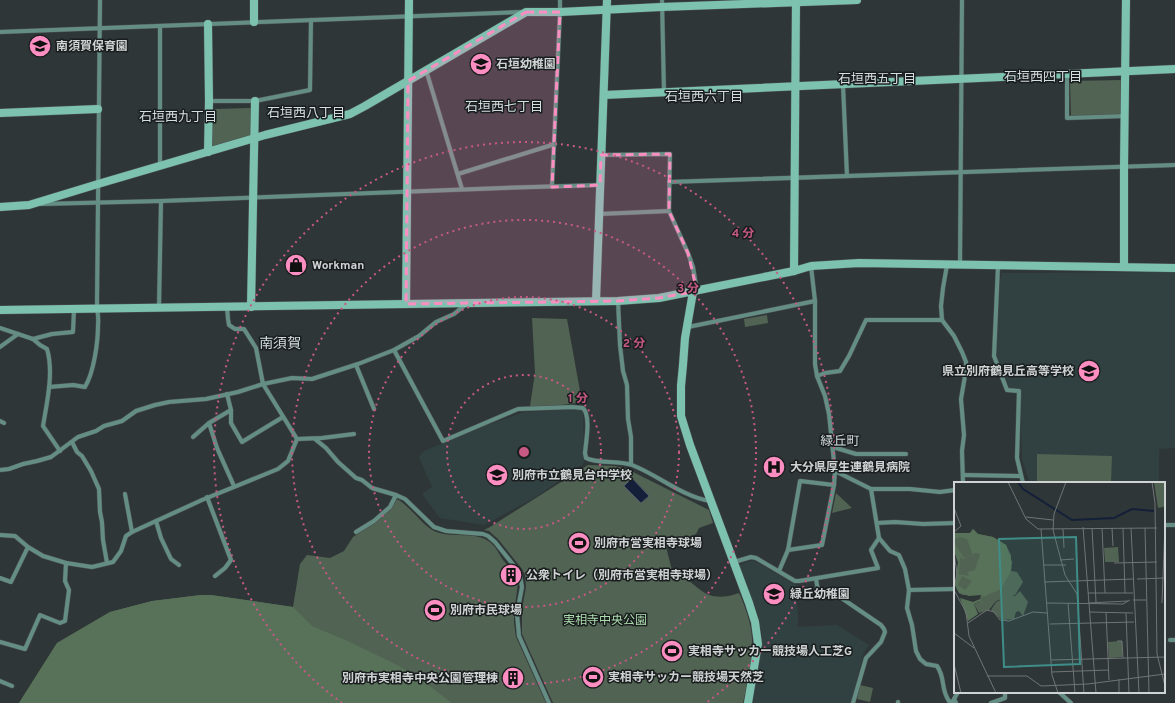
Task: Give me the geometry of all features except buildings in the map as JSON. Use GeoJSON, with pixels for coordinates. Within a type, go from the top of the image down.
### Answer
{"type":"FeatureCollection","features":[{"type":"Feature","properties":{"kind":"street"},"geometry":{"type":"LineString","coordinates":[[49,387],[73,385],[85,387],[93,368],[95,356],[98,324],[96,309],[100,0]]}},
{"type":"Feature","properties":{"kind":"street"},"geometry":{"type":"LineString","coordinates":[[254,0],[254,22]]}},
{"type":"Feature","properties":{"kind":"street"},"geometry":{"type":"LineString","coordinates":[[406,304],[408,0]]}},
{"type":"Feature","properties":{"kind":"street"},"geometry":{"type":"LineString","coordinates":[[552,187],[560,0]]}},
{"type":"Feature","properties":{"kind":"street"},"geometry":{"type":"LineString","coordinates":[[596,301],[607,0]]}},
{"type":"Feature","properties":{"kind":"street"},"geometry":{"type":"LineString","coordinates":[[0,32],[408,16],[607,10],[662,3],[857,0]]}},
{"type":"Feature","properties":{"kind":"street"},"geometry":{"type":"LineString","coordinates":[[960,265],[962,0]]}},
{"type":"Feature","properties":{"kind":"street"},"geometry":{"type":"LineString","coordinates":[[1124,267],[1126,0]]}},
{"type":"Feature","properties":{"kind":"street"},"geometry":{"type":"LineString","coordinates":[[794,271],[796,1]]}},
{"type":"Feature","properties":{"kind":"street"},"geometry":{"type":"LineString","coordinates":[[662,3],[664,92]]}},
{"type":"Feature","properties":{"kind":"street"},"geometry":{"type":"LineString","coordinates":[[29,205],[208,152],[350,114],[526,12]]}},
{"type":"Feature","properties":{"kind":"street"},"geometry":{"type":"LineString","coordinates":[[209,101],[255,101],[310,90],[311,20]]}},
{"type":"Feature","properties":{"kind":"street"},"geometry":{"type":"LineString","coordinates":[[208,24],[208,152]]}},
{"type":"Feature","properties":{"kind":"street"},"geometry":{"type":"LineString","coordinates":[[160,26],[160,166]]}},
{"type":"Feature","properties":{"kind":"street"},"geometry":{"type":"LineString","coordinates":[[604,95],[1175,69]]}},
{"type":"Feature","properties":{"kind":"street"},"geometry":{"type":"LineString","coordinates":[[426,70],[462,189]]}},
{"type":"Feature","properties":{"kind":"street"},"geometry":{"type":"LineString","coordinates":[[1067,74],[1068,118],[1125,116]]}},
{"type":"Feature","properties":{"kind":"street"},"geometry":{"type":"LineString","coordinates":[[843,85],[846,176]]}},
{"type":"Feature","properties":{"kind":"street"},"geometry":{"type":"LineString","coordinates":[[251,307],[255,101]]}},
{"type":"Feature","properties":{"kind":"street"},"geometry":{"type":"LineString","coordinates":[[0,113],[98,109]]}},
{"type":"Feature","properties":{"kind":"street"},"geometry":{"type":"LineString","coordinates":[[458,174],[555,144]]}},
{"type":"Feature","properties":{"kind":"street"},"geometry":{"type":"LineString","coordinates":[[601,156],[670,154],[669,212],[693,267],[695,292],[685,338],[681,386],[681,416],[690,445],[755,622],[758,644],[748,703]]}},
{"type":"Feature","properties":{"kind":"street"},"geometry":{"type":"LineString","coordinates":[[670,182],[1175,165]]}},
{"type":"Feature","properties":{"kind":"street"},"geometry":{"type":"LineString","coordinates":[[0,207],[600,185]]}},
{"type":"Feature","properties":{"kind":"street"},"geometry":{"type":"LineString","coordinates":[[159,308],[161,202]]}},
{"type":"Feature","properties":{"kind":"street"},"geometry":{"type":"LineString","coordinates":[[599,214],[669,212]]}},
{"type":"Feature","properties":{"kind":"street"},"geometry":{"type":"LineString","coordinates":[[0,310],[596,301],[659,298],[695,292],[811,266],[859,263],[1175,268]]}},
{"type":"Feature","properties":{"kind":"street"},"geometry":{"type":"LineString","coordinates":[[947,265],[941,306],[942,320],[954,336],[966,362],[961,399],[964,435],[962,451],[963,482]]}},
{"type":"Feature","properties":{"kind":"street"},"geometry":{"type":"LineString","coordinates":[[788,550],[822,546],[834,485],[835,471],[829,414],[815,364],[815,301],[811,266]]}},
{"type":"Feature","properties":{"kind":"street"},"geometry":{"type":"LineString","coordinates":[[998,266],[994,356],[1007,390],[1019,391],[1017,458],[1023,482]]}},
{"type":"Feature","properties":{"kind":"street"},"geometry":{"type":"LineString","coordinates":[[618,300],[620,345],[623,371],[627,385],[628,419],[631,437],[631,464]]}},
{"type":"Feature","properties":{"kind":"street"},"geometry":{"type":"LineString","coordinates":[[688,327],[815,301]]}},
{"type":"Feature","properties":{"kind":"street"},"geometry":{"type":"LineString","coordinates":[[0,470],[9,469],[51,457],[78,437],[96,431],[104,426],[122,421],[136,411],[149,407],[168,402],[193,400],[227,394],[292,378],[312,379],[356,365],[394,350],[419,336],[436,322],[454,314],[467,303]]}},
{"type":"Feature","properties":{"kind":"street"},"geometry":{"type":"LineString","coordinates":[[227,307],[229,325],[235,329],[244,329],[256,348],[263,384],[297,439]]}},
{"type":"Feature","properties":{"kind":"street"},"geometry":{"type":"LineString","coordinates":[[33,339],[52,334],[73,332],[74,309]]}},
{"type":"Feature","properties":{"kind":"street"},"geometry":{"type":"LineString","coordinates":[[818,376],[825,373],[840,371],[849,356],[866,320],[942,320]]}},
{"type":"Feature","properties":{"kind":"street"},"geometry":{"type":"LineString","coordinates":[[0,328],[33,339],[47,349],[50,357],[49,387],[43,426],[60,451]]}},
{"type":"Feature","properties":{"kind":"street"},"geometry":{"type":"LineString","coordinates":[[0,347],[18,334]]}},
{"type":"Feature","properties":{"kind":"street"},"geometry":{"type":"LineString","coordinates":[[394,350],[443,441],[518,409],[583,408],[586,411],[587,418],[585,453],[586,458],[590,461],[631,464],[692,496],[701,500],[711,501]]}},
{"type":"Feature","properties":{"kind":"street"},"geometry":{"type":"LineString","coordinates":[[356,365],[374,410]]}},
{"type":"Feature","properties":{"kind":"street"},"geometry":{"type":"LineString","coordinates":[[227,394],[231,410],[231,423],[242,442],[283,417]]}},
{"type":"Feature","properties":{"kind":"street"},"geometry":{"type":"LineString","coordinates":[[192,438],[209,423],[231,410]]}},
{"type":"Feature","properties":{"kind":"street"},"geometry":{"type":"LineString","coordinates":[[209,423],[217,448],[234,486]]}},
{"type":"Feature","properties":{"kind":"street"},"geometry":{"type":"LineString","coordinates":[[297,439],[315,439],[354,434]]}},
{"type":"Feature","properties":{"kind":"street"},"geometry":{"type":"LineString","coordinates":[[0,535],[15,536],[28,547],[43,556],[66,563],[92,567],[113,562],[121,551],[126,536],[234,486],[278,469],[288,461],[297,439]]}},
{"type":"Feature","properties":{"kind":"street"},"geometry":{"type":"LineString","coordinates":[[315,439],[356,478],[362,480],[372,488],[405,499],[434,527],[446,531],[483,534],[495,542],[515,567],[520,576],[522,582],[522,593],[519,600],[518,614],[519,636],[549,703]]}},
{"type":"Feature","properties":{"kind":"street"},"geometry":{"type":"LineString","coordinates":[[72,442],[77,452],[82,456],[91,471],[99,489],[103,540],[107,563]]}},
{"type":"Feature","properties":{"kind":"street"},"geometry":{"type":"LineString","coordinates":[[833,447],[856,454],[906,454]]}},
{"type":"Feature","properties":{"kind":"street"},"geometry":{"type":"LineString","coordinates":[[835,471],[871,489],[910,489],[940,492],[954,490]]}},
{"type":"Feature","properties":{"kind":"street"},"geometry":{"type":"LineString","coordinates":[[963,475],[1021,476]]}},
{"type":"Feature","properties":{"kind":"street"},"geometry":{"type":"LineString","coordinates":[[779,571],[788,550],[800,481],[834,485]]}},
{"type":"Feature","properties":{"kind":"street"},"geometry":{"type":"LineString","coordinates":[[871,489],[879,538],[890,551],[899,555],[905,569],[909,590],[907,608],[912,625],[916,651],[920,659],[926,664],[937,666],[942,673],[944,694],[949,701],[956,703],[954,699],[957,693]]}},
{"type":"Feature","properties":{"kind":"street"},"geometry":{"type":"LineString","coordinates":[[125,494],[132,532]]}},
{"type":"Feature","properties":{"kind":"street"},"geometry":{"type":"LineString","coordinates":[[356,532],[390,507],[396,495]]}},
{"type":"Feature","properties":{"kind":"street"},"geometry":{"type":"LineString","coordinates":[[207,498],[231,560],[225,568],[215,576]]}},
{"type":"Feature","properties":{"kind":"street"},"geometry":{"type":"LineString","coordinates":[[156,521],[161,538],[171,559],[178,565]]}},
{"type":"Feature","properties":{"kind":"street"},"geometry":{"type":"LineString","coordinates":[[877,523],[954,523]]}},
{"type":"Feature","properties":{"kind":"street"},"geometry":{"type":"LineString","coordinates":[[734,562],[751,557],[756,558],[795,581],[816,579],[878,568],[871,550],[879,538]]}},
{"type":"Feature","properties":{"kind":"street"},"geometry":{"type":"LineString","coordinates":[[0,578],[11,582],[28,547]]}},
{"type":"Feature","properties":{"kind":"street"},"geometry":{"type":"LineString","coordinates":[[0,642],[25,649],[40,616],[60,623],[65,621],[69,590],[65,581],[66,563]]}},
{"type":"Feature","properties":{"kind":"street"},"geometry":{"type":"LineString","coordinates":[[816,579],[819,596],[826,594],[837,595],[881,625],[885,632],[881,642],[866,658],[853,703]]}},
{"type":"Feature","properties":{"kind":"street"},"geometry":{"type":"LineString","coordinates":[[909,590],[954,589]]}},
{"type":"Feature","properties":{"kind":"street"},"geometry":{"type":"LineString","coordinates":[[1170,640],[1175,640]]}},
{"type":"Feature","properties":{"kind":"street"},"geometry":{"type":"LineString","coordinates":[[0,681],[12,686]]}},
{"type":"Feature","properties":{"kind":"street"},"geometry":{"type":"LineString","coordinates":[[991,703],[1004,698],[1005,693]]}},
{"type":"Feature","properties":{"kind":"street"},"geometry":{"type":"LineString","coordinates":[[1060,693],[1071,703]]}},
{"type":"Feature","properties":{"kind":"highlighted area"},"geometry":{"type":"Polygon","coordinates":[[[526,12],[560,12],[552,187],[600,185],[601,155],[670,154],[669,211],[688,253],[697,291],[659,298],[618,301],[406,304],[408,81],[526,12]]]}},
{"type":"Feature","properties":{"kind":"shaded area","name":"県立別府鶴見丘高等学校"},"geometry":{"type":"Polygon","coordinates":[[[1175,272],[1175,448],[1159,449],[1159,482],[1030,482],[1022,459],[1020,390],[1009,388],[996,354],[998,290],[1002,273],[1175,272]]]}},
{"type":"Feature","properties":{"kind":"shaded area","name":"別府市立鶴見台中学校"},"geometry":{"type":"Polygon","coordinates":[[[583,410],[584,463],[536,497],[484,525],[440,518],[422,494],[432,487],[419,457],[424,451],[490,424],[525,412],[583,410]]]}},
{"type":"Feature","properties":{"kind":"shaded area"},"geometry":{"type":"Polygon","coordinates":[[[753,560],[800,587],[797,602],[798,627],[837,625],[869,645],[864,652],[851,703],[751,703],[762,635],[758,615],[739,565],[753,560]]]}},
{"type":"Feature","properties":{"kind":"green space"},"geometry":{"type":"Polygon","coordinates":[[[1122,80],[1122,115],[1071,116],[1070,81],[1122,80]]]}},
{"type":"Feature","properties":{"kind":"green space"},"geometry":{"type":"Polygon","coordinates":[[[251,108],[250,137],[212,147],[214,109],[251,108]]]}},
{"type":"Feature","properties":{"kind":"green space"},"geometry":{"type":"Polygon","coordinates":[[[767,315],[768,323],[745,327],[744,319],[767,315]]]}},
{"type":"Feature","properties":{"kind":"green space"},"geometry":{"type":"Polygon","coordinates":[[[532,318],[567,319],[582,402],[556,406],[530,406],[535,373],[532,318]]]}},
{"type":"Feature","properties":{"kind":"green space"},"geometry":{"type":"Polygon","coordinates":[[[1037,454],[1112,456],[1111,482],[1037,482],[1037,454]]]}},
{"type":"Feature","properties":{"kind":"green space","name":"実相寺中央公園"},"geometry":{"type":"Polygon","coordinates":[[[588,465],[615,466],[627,469],[709,510],[713,523],[699,528],[696,534],[666,547],[674,578],[687,580],[709,595],[718,597],[731,596],[739,593],[741,597],[749,621],[752,638],[750,666],[743,703],[553,703],[522,634],[522,609],[526,587],[525,575],[522,569],[498,539],[489,531],[484,530],[588,465]]]}},
{"type":"Feature","properties":{"kind":"green space"},"geometry":{"type":"Polygon","coordinates":[[[836,493],[852,508],[832,513],[836,493]]]}},
{"type":"Feature","properties":{"kind":"green space"},"geometry":{"type":"Polygon","coordinates":[[[397,499],[407,506],[434,531],[485,539],[491,543],[510,568],[518,583],[514,613],[516,637],[546,703],[19,703],[57,643],[110,612],[152,601],[201,595],[211,595],[293,607],[300,564],[307,555],[330,558],[344,551],[353,537],[391,509],[397,499]]]}},
{"type":"Feature","properties":{"kind":"green space"},"geometry":{"type":"Polygon","coordinates":[[[211,595],[293,607],[312,626],[350,642],[397,665],[427,684],[452,703],[19,703],[57,643],[110,612],[152,601],[211,595]]]}},
{"type":"Feature","properties":{"kind":"green space"},"geometry":{"type":"Polygon","coordinates":[[[860,685],[873,688],[870,702],[857,699],[860,685]]]}},
{"type":"Feature","properties":{"kind":"water"},"geometry":{"type":"Polygon","coordinates":[[[632,478],[649,496],[641,503],[624,486],[632,478]]]}},
{"type":"Feature","properties":{"kind":"place","name":"南須賀保育園"},"geometry":{"type":"Point","coordinates":[40,46]}},
{"type":"Feature","properties":{"kind":"place","name":"石垣幼稚園"},"geometry":{"type":"Point","coordinates":[481,64]}},
{"type":"Feature","properties":{"kind":"place","name":"Workman"},"geometry":{"type":"Point","coordinates":[296,265]}},
{"type":"Feature","properties":{"kind":"place","name":"県立別府鶴見丘高等学校"},"geometry":{"type":"Point","coordinates":[1089,371]}},
{"type":"Feature","properties":{"kind":"place","name":"大分県厚生連鶴見病院"},"geometry":{"type":"Point","coordinates":[774,467]}},
{"type":"Feature","properties":{"kind":"place","name":"別府市立鶴見台中学校"},"geometry":{"type":"Point","coordinates":[497,475]}},
{"type":"Feature","properties":{"kind":"place","name":"別府市営実相寺球場"},"geometry":{"type":"Point","coordinates":[579,543]}},
{"type":"Feature","properties":{"kind":"place","name":"公衆トイレ（別府市営実相寺球場）"},"geometry":{"type":"Point","coordinates":[511,575]}},
{"type":"Feature","properties":{"kind":"place","name":"緑丘幼稚園"},"geometry":{"type":"Point","coordinates":[774,594]}},
{"type":"Feature","properties":{"kind":"place","name":"別府市民球場"},"geometry":{"type":"Point","coordinates":[435,610]}},
{"type":"Feature","properties":{"kind":"place","name":"実相寺サッカー競技場人工芝G"},"geometry":{"type":"Point","coordinates":[672,651]}},
{"type":"Feature","properties":{"kind":"place","name":"実相寺サッカー競技場天然芝"},"geometry":{"type":"Point","coordinates":[593,677]}},
{"type":"Feature","properties":{"kind":"place","name":"別府市実相寺中央公園管理棟"},"geometry":{"type":"Point","coordinates":[513,678]}},
{"type":"Feature","properties":{"kind":"district","name":"石垣西四丁目"},"geometry":{"type":"Point","coordinates":[1043,76]}},
{"type":"Feature","properties":{"kind":"district","name":"石垣西五丁目"},"geometry":{"type":"Point","coordinates":[877,78]}},
{"type":"Feature","properties":{"kind":"district","name":"石垣西六丁目"},"geometry":{"type":"Point","coordinates":[704,96]}},
{"type":"Feature","properties":{"kind":"district","name":"石垣西七丁目"},"geometry":{"type":"Point","coordinates":[504,106]}},
{"type":"Feature","properties":{"kind":"district","name":"石垣西八丁目"},"geometry":{"type":"Point","coordinates":[306,112]}},
{"type":"Feature","properties":{"kind":"district","name":"石垣西九丁目"},"geometry":{"type":"Point","coordinates":[178,116]}},
{"type":"Feature","properties":{"kind":"district","name":"南須賀"},"geometry":{"type":"Point","coordinates":[280,343]}},
{"type":"Feature","properties":{"kind":"district","name":"緑丘町"},"geometry":{"type":"Point","coordinates":[840,440]}}]}
